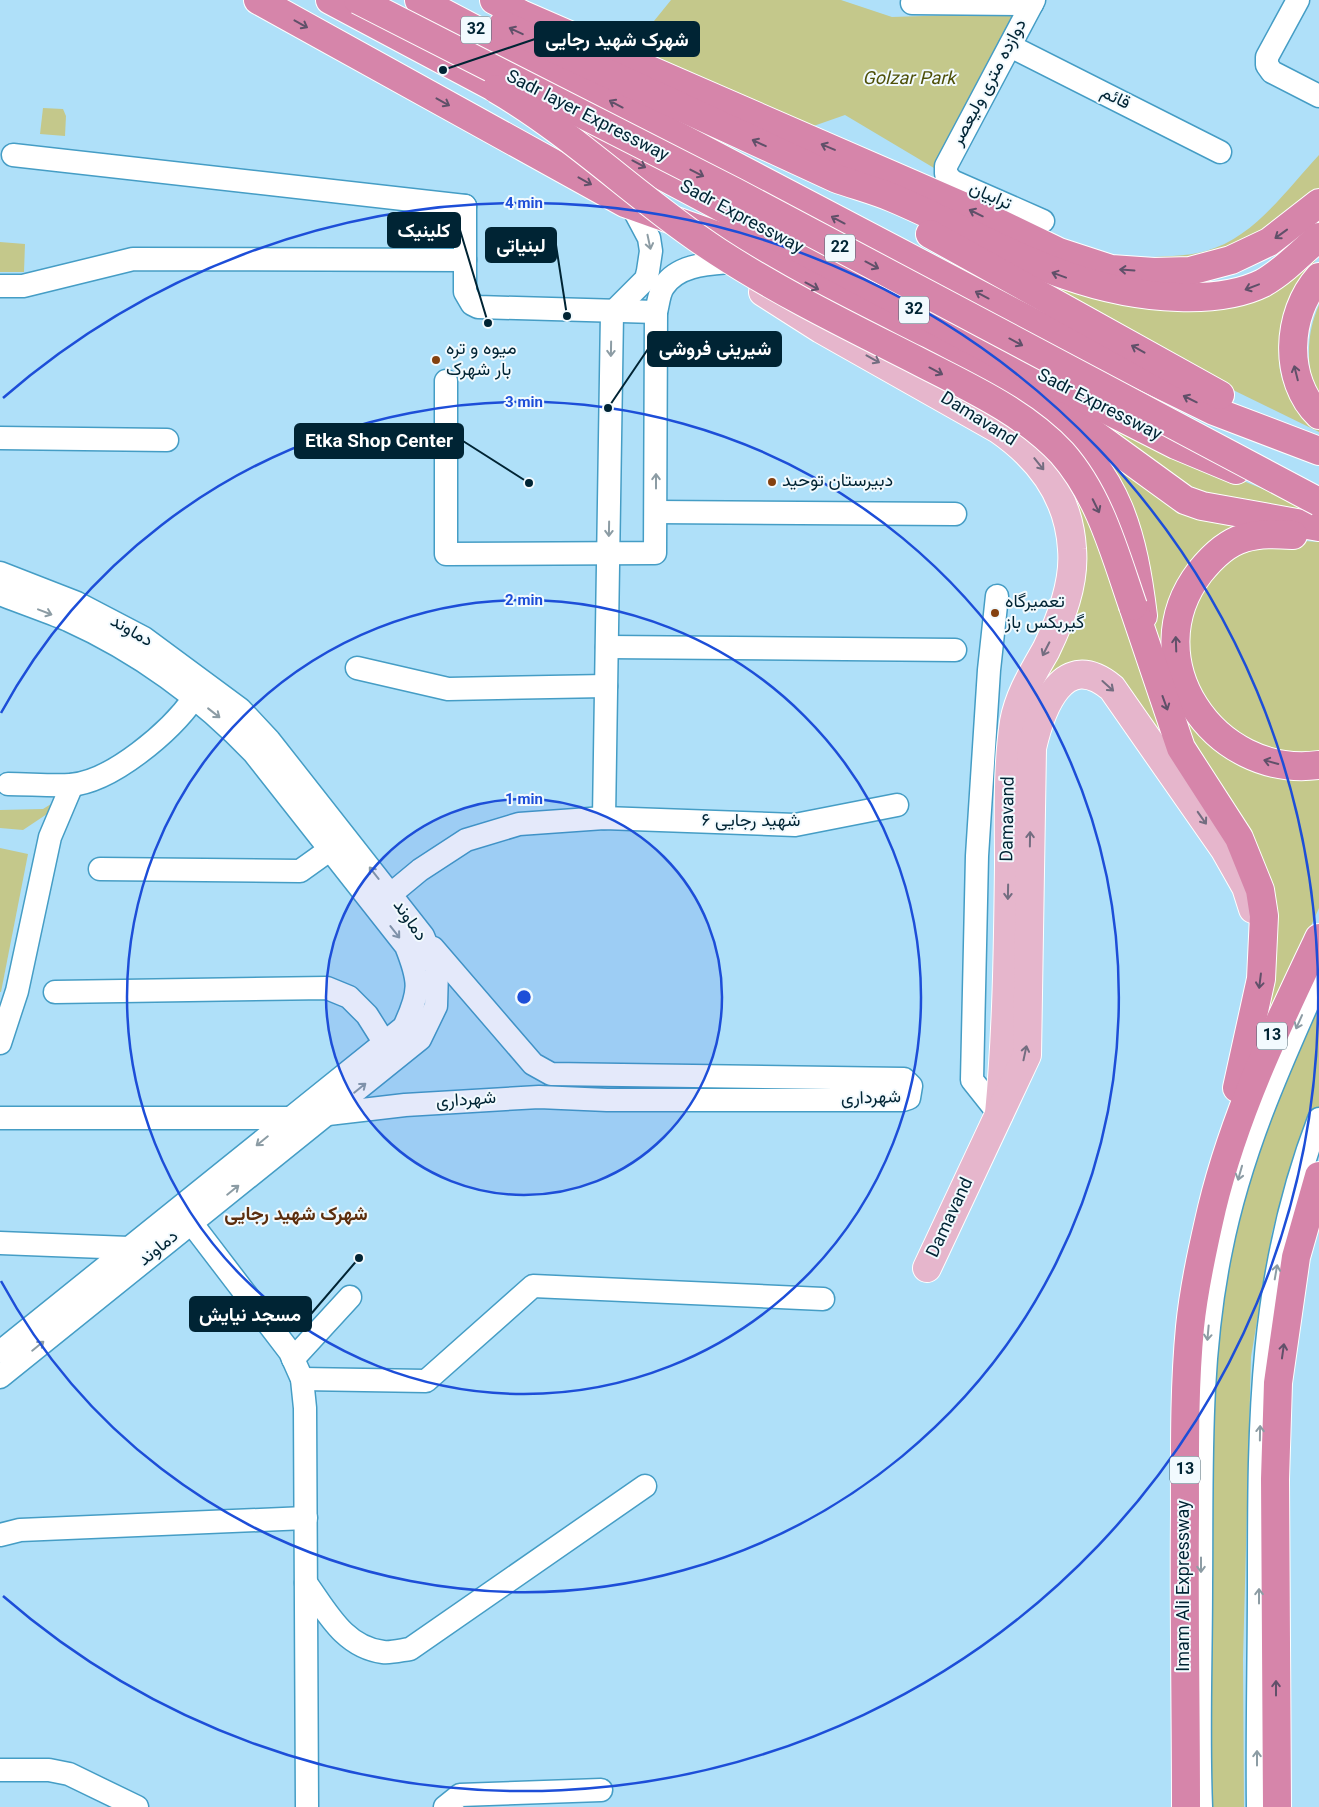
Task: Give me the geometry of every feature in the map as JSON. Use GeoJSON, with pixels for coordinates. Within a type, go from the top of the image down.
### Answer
{"type":"FeatureCollection","features":[{"type":"Feature","properties":{"kind":"highway"},"geometry":{"type":"LineString","coordinates":[[258,0],[629,205],[715,235],[1061,410],[1185,500],[1202,506],[1319,527]]}},
{"type":"Feature","properties":{"kind":"highway","name":"Sadr Expressway"},"geometry":{"type":"LineString","coordinates":[[330,0],[1115,415],[1176,445],[1319,502]]}},
{"type":"Feature","properties":{"kind":"highway","name":"Sadr layer Expressway"},"geometry":{"type":"LineString","coordinates":[[358,0],[735,192],[1319,502]]}},
{"type":"Feature","properties":{"kind":"highway","name":"32"},"geometry":{"type":"LineString","coordinates":[[419,0],[1028,320],[1214,411],[1283,438]]}},
{"type":"Feature","properties":{"kind":"highway"},"geometry":{"type":"LineString","coordinates":[[449,0],[835,178],[892,198],[1050,271],[1095,286],[1135,294],[1207,297],[1250,288],[1275,275],[1319,237]]}},
{"type":"Feature","properties":{"kind":"highway"},"geometry":{"type":"LineString","coordinates":[[494,0],[539,22],[972,210],[1059,252],[1111,270],[1154,272],[1190,270],[1231,260],[1270,242],[1319,203]]}},
{"type":"Feature","properties":{"kind":"highway"},"geometry":{"type":"LineString","coordinates":[[399,21],[422,46],[537,115],[718,252],[761,278],[939,372],[1036,428],[1062,453],[1084,483],[1098,508],[1181,748],[1239,838],[1260,890],[1264,916],[1261,979],[1239,1072],[1232,1138]]}},
{"type":"Feature","properties":{"kind":"highway"},"geometry":{"type":"LineString","coordinates":[[835,178],[882,209],[1034,290],[1232,402],[1283,438],[1319,451]]}},
{"type":"Feature","properties":{"kind":"highway"},"geometry":{"type":"LineString","coordinates":[[1319,278],[1302,308],[1296,325],[1293,352],[1300,387],[1319,416]]}},
{"type":"Feature","properties":{"kind":"highway"},"geometry":{"type":"LineString","coordinates":[[1011,386],[1070,435],[1092,459],[1110,488],[1132,547],[1147,652]]}},
{"type":"Feature","properties":{"kind":"highway"},"geometry":{"type":"LineString","coordinates":[[1319,536],[1260,534],[1245,537],[1222,549],[1205,565],[1186,593],[1179,613],[1176,638],[1180,671],[1185,686],[1199,714],[1211,729],[1239,751],[1257,758],[1280,764],[1319,765]]}},
{"type":"Feature","properties":{"kind":"highway","name":"Imam Ali Expressway"},"geometry":{"type":"LineString","coordinates":[[1186,1807],[1184,1620],[1185,1403],[1188,1355],[1198,1276],[1212,1207],[1232,1138],[1258,1066],[1319,938]]}},
{"type":"Feature","properties":{"kind":"highway"},"geometry":{"type":"LineString","coordinates":[[1277,1807],[1275,1479],[1278,1383],[1296,1257],[1319,1176]]}},
{"type":"Feature","properties":{"kind":"main road","name":"Damavand"},"geometry":{"type":"LineString","coordinates":[[629,205],[822,330],[990,424],[1017,443],[1037,460],[1049,477],[1067,516],[1072,549],[1067,598],[1054,632],[1021,698],[1014,720],[1010,795],[1005,1048],[999,1114]]}},
{"type":"Feature","properties":{"kind":"main road","name":"Damavand"},"geometry":{"type":"LineString","coordinates":[[927,1268],[1027,1055],[1032,748],[1045,704],[1054,690],[1066,679],[1091,676],[1103,681],[1112,688],[1225,850],[1246,887],[1263,939]]}},
{"type":"Feature","properties":{"kind":"street"},"geometry":{"type":"LineString","coordinates":[[1298,0],[1267,57],[1267,65],[1272,72],[1319,96]]}},
{"type":"Feature","properties":{"kind":"street"},"geometry":{"type":"LineString","coordinates":[[912,3],[1033,2]]}},
{"type":"Feature","properties":{"kind":"street","name":"دوازده متری ولیعصر"},"geometry":{"type":"LineString","coordinates":[[946,166],[1033,2]]}},
{"type":"Feature","properties":{"kind":"street","name":"قائم"},"geometry":{"type":"LineString","coordinates":[[1010,46],[1220,152]]}},
{"type":"Feature","properties":{"kind":"street"},"geometry":{"type":"LineString","coordinates":[[13,156],[465,206]]}},
{"type":"Feature","properties":{"kind":"street","name":"ترابیان"},"geometry":{"type":"LineString","coordinates":[[946,166],[946,174],[952,180],[1043,221]]}},
{"type":"Feature","properties":{"kind":"street"},"geometry":{"type":"LineString","coordinates":[[340,196],[465,206]]}},
{"type":"Feature","properties":{"kind":"street"},"geometry":{"type":"LineString","coordinates":[[604,818],[612,313],[646,279],[650,251],[649,238],[629,205]]}},
{"type":"Feature","properties":{"kind":"street"},"geometry":{"type":"LineString","coordinates":[[465,206],[465,292],[472,304],[478,307],[612,313],[656,312]]}},
{"type":"Feature","properties":{"kind":"street"},"geometry":{"type":"LineString","coordinates":[[0,286],[23,286],[133,259],[465,260]]}},
{"type":"Feature","properties":{"kind":"street"},"geometry":{"type":"LineString","coordinates":[[446,381],[446,554],[656,553],[656,312],[664,286],[679,273],[693,267],[761,259]]}},
{"type":"Feature","properties":{"kind":"street"},"geometry":{"type":"LineString","coordinates":[[0,438],[167,440]]}},
{"type":"Feature","properties":{"kind":"street"},"geometry":{"type":"LineString","coordinates":[[656,512],[954,514]]}},
{"type":"Feature","properties":{"kind":"street","name":"دماوند"},"geometry":{"type":"LineString","coordinates":[[0,573],[77,603],[136,634],[240,708],[269,740],[338,844]]}},
{"type":"Feature","properties":{"kind":"street","name":"دماوند"},"geometry":{"type":"LineString","coordinates":[[0,594],[69,621],[134,655],[226,723],[338,844],[383,901],[423,936],[437,970],[436,1006],[420,1039],[328,1114],[185,1216],[135,1256],[0,1377]]}},
{"type":"Feature","properties":{"kind":"street"},"geometry":{"type":"LineString","coordinates":[[997,596],[989,670],[977,856],[972,1080],[999,1114]]}},
{"type":"Feature","properties":{"kind":"street"},"geometry":{"type":"LineString","coordinates":[[607,647],[955,650]]}},
{"type":"Feature","properties":{"kind":"street"},"geometry":{"type":"LineString","coordinates":[[357,668],[448,689],[606,686]]}},
{"type":"Feature","properties":{"kind":"street"},"geometry":{"type":"LineString","coordinates":[[8,784],[72,785],[95,777],[122,764],[172,724],[194,698]]}},
{"type":"Feature","properties":{"kind":"street"},"geometry":{"type":"LineString","coordinates":[[0,1043],[17,991],[50,837],[72,785]]}},
{"type":"Feature","properties":{"kind":"street","name":"شهید رجایی ۶"},"geometry":{"type":"LineString","coordinates":[[383,901],[420,870],[466,840],[519,824],[604,818],[795,825],[897,805]]}},
{"type":"Feature","properties":{"kind":"street"},"geometry":{"type":"LineString","coordinates":[[100,868],[300,871],[338,844]]}},
{"type":"Feature","properties":{"kind":"street","name":"دماوند"},"geometry":{"type":"LineString","coordinates":[[185,1216],[290,1118],[404,1026],[416,1001],[417,973],[406,946],[383,901]]}},
{"type":"Feature","properties":{"kind":"street"},"geometry":{"type":"LineString","coordinates":[[423,936],[532,1064],[541,1071],[539,1097]]}},
{"type":"Feature","properties":{"kind":"street"},"geometry":{"type":"LineString","coordinates":[[1201,1807],[1201,1442],[1205,1374],[1214,1285],[1228,1218],[1250,1141],[1319,978]]}},
{"type":"Feature","properties":{"kind":"street"},"geometry":{"type":"LineString","coordinates":[[55,992],[327,988],[349,997],[366,1015],[384,1042]]}},
{"type":"Feature","properties":{"kind":"street","name":"شهرداری"},"geometry":{"type":"LineString","coordinates":[[328,1114],[405,1105],[539,1097],[607,1100],[903,1100],[909,1098],[912,1090],[909,1083],[904,1079],[608,1076],[551,1074],[541,1071]]}},
{"type":"Feature","properties":{"kind":"street"},"geometry":{"type":"LineString","coordinates":[[607,1100],[608,1076]]}},
{"type":"Feature","properties":{"kind":"street"},"geometry":{"type":"LineString","coordinates":[[0,1118],[290,1118]]}},
{"type":"Feature","properties":{"kind":"street"},"geometry":{"type":"LineString","coordinates":[[1258,1807],[1259,1479],[1264,1360],[1280,1250],[1296,1183],[1319,1119]]}},
{"type":"Feature","properties":{"kind":"street"},"geometry":{"type":"LineString","coordinates":[[185,1216],[292,1358],[302,1379],[305,1408],[307,1807]]}},
{"type":"Feature","properties":{"kind":"street"},"geometry":{"type":"LineString","coordinates":[[0,1242],[135,1256]]}},
{"type":"Feature","properties":{"kind":"street","name":"دماوند"},"geometry":{"type":"LineString","coordinates":[[0,1352],[135,1256]]}},
{"type":"Feature","properties":{"kind":"street"},"geometry":{"type":"LineString","coordinates":[[302,1379],[426,1381],[533,1286],[823,1298]]}},
{"type":"Feature","properties":{"kind":"street"},"geometry":{"type":"LineString","coordinates":[[292,1358],[350,1297]]}},
{"type":"Feature","properties":{"kind":"street"},"geometry":{"type":"LineString","coordinates":[[306,1584],[338,1628],[358,1645],[384,1652],[410,1649],[645,1486]]}},
{"type":"Feature","properties":{"kind":"street"},"geometry":{"type":"LineString","coordinates":[[0,1535],[20,1530],[306,1518]]}},
{"type":"Feature","properties":{"kind":"street"},"geometry":{"type":"LineString","coordinates":[[0,1770],[49,1770],[69,1774],[137,1807]]}},
{"type":"Feature","properties":{"kind":"street"},"geometry":{"type":"LineString","coordinates":[[445,1807],[460,1796],[601,1790]]}},
{"type":"Feature","properties":{"kind":"green space","name":"Golzar Park"},"geometry":{"type":"Polygon","coordinates":[[[671,0],[841,0],[892,17],[1019,13],[934,168],[845,115],[805,129],[594,26],[654,21],[671,0]]]}},
{"type":"Feature","properties":{"kind":"green space"},"geometry":{"type":"Polygon","coordinates":[[[43,108],[63,109],[66,116],[65,136],[40,134],[43,108]]]}},
{"type":"Feature","properties":{"kind":"green space"},"geometry":{"type":"Polygon","coordinates":[[[1319,155],[1319,191],[1278,227],[1200,260],[1153,263],[1153,257],[1200,253],[1223,245],[1239,235],[1268,211],[1319,155]]]}},
{"type":"Feature","properties":{"kind":"green space"},"geometry":{"type":"Polygon","coordinates":[[[0,242],[25,244],[24,272],[0,272],[0,242]]]}},
{"type":"Feature","properties":{"kind":"green space"},"geometry":{"type":"Polygon","coordinates":[[[1319,245],[1316,260],[1302,278],[1289,305],[1284,320],[1279,352],[1283,382],[1290,395],[1319,427],[1319,432],[1188,368],[1134,338],[990,249],[1191,304],[1319,245]]]}},
{"type":"Feature","properties":{"kind":"green space"},"geometry":{"type":"Polygon","coordinates":[[[1319,305],[1319,399],[1311,376],[1309,352],[1312,328],[1319,305]]]}},
{"type":"Feature","properties":{"kind":"green space"},"geometry":{"type":"Polygon","coordinates":[[[1065,402],[1185,457],[1319,512],[1202,500],[1065,402]]]}},
{"type":"Feature","properties":{"kind":"green space"},"geometry":{"type":"Polygon","coordinates":[[[992,411],[1076,480],[1194,781],[1091,664],[1018,750],[1077,534],[992,411]]]}},
{"type":"Feature","properties":{"kind":"green space"},"geometry":{"type":"Polygon","coordinates":[[[1101,443],[1274,529],[1185,582],[1189,712],[1319,772],[1319,908],[1244,1075],[1275,943],[1208,771],[1170,695],[1101,443]]]}},
{"type":"Feature","properties":{"kind":"green space"},"geometry":{"type":"Polygon","coordinates":[[[1289,540],[1319,542],[1319,758],[1268,755],[1210,718],[1183,651],[1193,594],[1238,549],[1289,540]]]}},
{"type":"Feature","properties":{"kind":"green space"},"geometry":{"type":"Polygon","coordinates":[[[51,804],[50,812],[23,830],[0,828],[0,810],[43,809],[51,804]]]}},
{"type":"Feature","properties":{"kind":"green space"},"geometry":{"type":"Polygon","coordinates":[[[0,848],[28,854],[1,992],[0,992],[0,848]]]}},
{"type":"Feature","properties":{"kind":"green space"},"geometry":{"type":"Polygon","coordinates":[[[1319,990],[1319,1108],[1285,1190],[1272,1232],[1251,1357],[1243,1659],[1244,1807],[1205,1807],[1198,1368],[1243,1178],[1319,990]]]}},
{"type":"Feature","properties":{"kind":"place","name":"شهرک شهید رجایی"},"geometry":{"type":"Point","coordinates":[443,70]}},
{"type":"Feature","properties":{"kind":"place","name":"لبنیاتی"},"geometry":{"type":"Point","coordinates":[567,316]}},
{"type":"Feature","properties":{"kind":"place","name":"کلینیک"},"geometry":{"type":"Point","coordinates":[488,323]}},
{"type":"Feature","properties":{"kind":"place","name":"میوه و تره بار شهرک"},"geometry":{"type":"Point","coordinates":[436,360]}},
{"type":"Feature","properties":{"kind":"place","name":"شیرینی فروشی"},"geometry":{"type":"Point","coordinates":[608,408]}},
{"type":"Feature","properties":{"kind":"place","name":"دبیرستان توحید"},"geometry":{"type":"Point","coordinates":[772,482]}},
{"type":"Feature","properties":{"kind":"place","name":"Etka Shop Center"},"geometry":{"type":"Point","coordinates":[529,483]}},
{"type":"Feature","properties":{"kind":"place","name":"تعمیرگاه گیربکس باز"},"geometry":{"type":"Point","coordinates":[995,613]}},
{"type":"Feature","properties":{"kind":"place","name":"مسجد نیایش"},"geometry":{"type":"Point","coordinates":[359,1258]}},
{"type":"Feature","properties":{"kind":"district","name":"شهرک شهید رجایی"},"geometry":{"type":"Point","coordinates":[296,1215]}}]}
